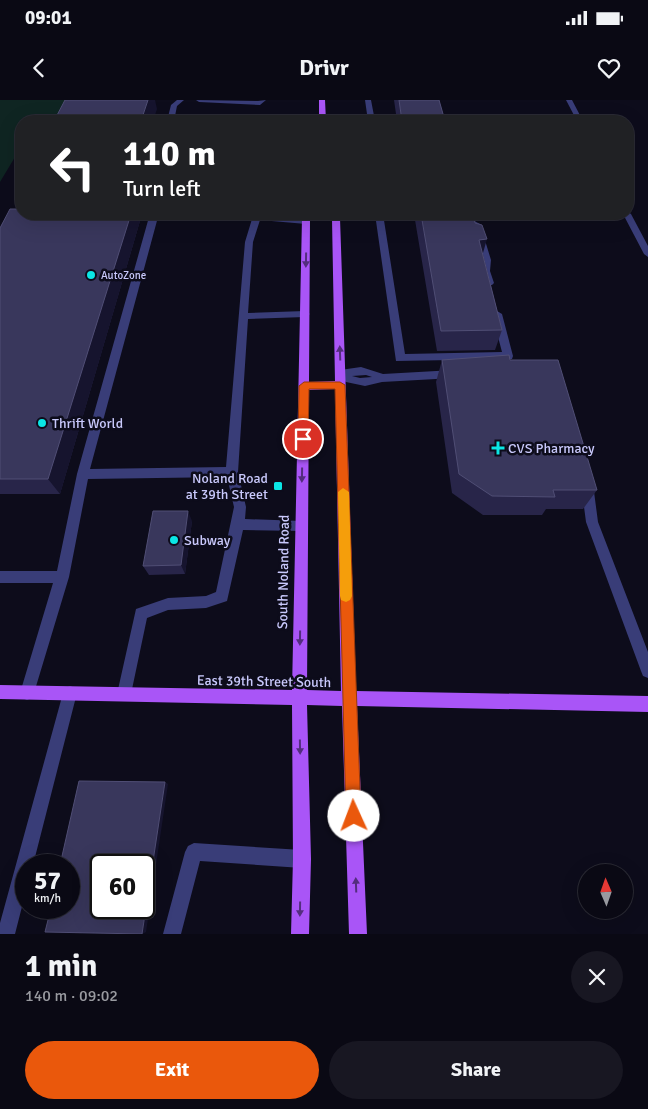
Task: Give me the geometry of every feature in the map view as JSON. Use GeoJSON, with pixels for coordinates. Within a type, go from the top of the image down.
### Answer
{"type":"FeatureCollection","features":[{"type":"Feature","properties":{"kind":"main road"},"geometry":{"type":"LineString","coordinates":[[322,100],[322,115]]}},
{"type":"Feature","properties":{"kind":"main road","name":"South Noland Road"},"geometry":{"type":"LineString","coordinates":[[300,934],[302,859],[299,698],[305,314],[309,220]]}},
{"type":"Feature","properties":{"kind":"main road"},"geometry":{"type":"LineString","coordinates":[[336,220],[349,699],[358,934]]}},
{"type":"Feature","properties":{"kind":"main road"},"geometry":{"type":"LineString","coordinates":[[304,386],[340,380]]}},
{"type":"Feature","properties":{"kind":"main road","name":"East 39th Street South"},"geometry":{"type":"LineString","coordinates":[[0,692],[648,704]]}},
{"type":"Feature","properties":{"kind":"street"},"geometry":{"type":"LineString","coordinates":[[171,115],[174,105],[181,100]]}},
{"type":"Feature","properties":{"kind":"street"},"geometry":{"type":"LineString","coordinates":[[199,100],[260,103],[263,100]]}},
{"type":"Feature","properties":{"kind":"street"},"geometry":{"type":"LineString","coordinates":[[368,100],[371,115]]}},
{"type":"Feature","properties":{"kind":"street"},"geometry":{"type":"LineString","coordinates":[[569,100],[577,115]]}},
{"type":"Feature","properties":{"kind":"street"},"geometry":{"type":"LineString","coordinates":[[26,692],[62,577],[83,474],[153,220]]}},
{"type":"Feature","properties":{"kind":"street"},"geometry":{"type":"LineString","coordinates":[[124,694],[141,614],[168,604],[206,602],[222,597],[240,507],[232,472],[249,242],[256,220]]}},
{"type":"Feature","properties":{"kind":"street"},"geometry":{"type":"LineString","coordinates":[[380,220],[400,358],[401,377]]}},
{"type":"Feature","properties":{"kind":"street"},"geometry":{"type":"LineString","coordinates":[[468,220],[476,224],[487,260],[485,271],[490,290]]}},
{"type":"Feature","properties":{"kind":"street"},"geometry":{"type":"LineString","coordinates":[[630,220],[648,254]]}},
{"type":"Feature","properties":{"kind":"street"},"geometry":{"type":"LineString","coordinates":[[400,358],[508,356],[495,309]]}},
{"type":"Feature","properties":{"kind":"street"},"geometry":{"type":"LineString","coordinates":[[243,316],[305,314]]}},
{"type":"Feature","properties":{"kind":"street"},"geometry":{"type":"LineString","coordinates":[[340,380],[372,382],[382,378],[467,374]]}},
{"type":"Feature","properties":{"kind":"street"},"geometry":{"type":"LineString","coordinates":[[583,470],[589,488],[592,522],[648,671]]}},
{"type":"Feature","properties":{"kind":"street"},"geometry":{"type":"LineString","coordinates":[[83,474],[232,472]]}},
{"type":"Feature","properties":{"kind":"street"},"geometry":{"type":"LineString","coordinates":[[238,524],[302,526]]}},
{"type":"Feature","properties":{"kind":"street"},"geometry":{"type":"LineString","coordinates":[[0,577],[62,577]]}},
{"type":"Feature","properties":{"kind":"street"},"geometry":{"type":"LineString","coordinates":[[6,934],[70,693]]}},
{"type":"Feature","properties":{"kind":"street"},"geometry":{"type":"LineString","coordinates":[[172,934],[194,852],[302,859]]}},
{"type":"Feature","properties":{"kind":"green space"},"geometry":{"type":"Polygon","coordinates":[[[0,100],[66,100],[58,115],[15,115],[15,157],[0,182],[0,100]]]}},
{"type":"Feature","properties":{"kind":"building"},"geometry":{"type":"Polygon","coordinates":[[[65,100],[148,100],[143,115],[57,115],[65,100]]]}},
{"type":"Feature","properties":{"kind":"building"},"geometry":{"type":"Polygon","coordinates":[[[399,100],[439,100],[443,115],[401,115],[399,100]]]}},
{"type":"Feature","properties":{"kind":"building"},"geometry":{"type":"Polygon","coordinates":[[[10,209],[15,209],[15,220],[129,220],[48,479],[0,479],[0,228],[10,209]]]}},
{"type":"Feature","properties":{"kind":"building"},"geometry":{"type":"Polygon","coordinates":[[[422,220],[474,220],[475,223],[482,225],[487,239],[479,240],[502,330],[441,331],[422,220]]]}},
{"type":"Feature","properties":{"kind":"building","name":"CVS Pharmacy"},"geometry":{"type":"Polygon","coordinates":[[[509,355],[510,360],[558,360],[597,490],[553,490],[555,497],[492,496],[459,474],[442,360],[509,355]]]}},
{"type":"Feature","properties":{"kind":"building"},"geometry":{"type":"Polygon","coordinates":[[[153,511],[188,511],[181,565],[143,566],[153,511]]]}},
{"type":"Feature","properties":{"kind":"building"},"geometry":{"type":"Polygon","coordinates":[[[79,781],[165,782],[154,854],[90,854],[90,919],[144,919],[142,934],[45,932],[48,919],[80,919],[80,854],[62,854],[79,781]]]}},
{"type":"Feature","properties":{"kind":"slow traffic"},"geometry":{"type":"LineString","coordinates":[[343,492],[346,596]]}},
{"type":"Feature","properties":{"kind":"place","name":"AutoZone"},"geometry":{"type":"Point","coordinates":[91,275]}},
{"type":"Feature","properties":{"kind":"place","name":"Thrift World"},"geometry":{"type":"Point","coordinates":[42,423]}},
{"type":"Feature","properties":{"kind":"place","name":"CVS Pharmacy"},"geometry":{"type":"Point","coordinates":[498,448]}},
{"type":"Feature","properties":{"kind":"place","name":"Noland Road at 39th Street"},"geometry":{"type":"Point","coordinates":[278,486]}},
{"type":"Feature","properties":{"kind":"place","name":"Subway"},"geometry":{"type":"Point","coordinates":[174,540]}},
{"type":"Feature","properties":{"kind":"route"},"geometry":{"type":"LineString","coordinates":[[303,439],[304,386],[340,385],[354,816]]}}]}
